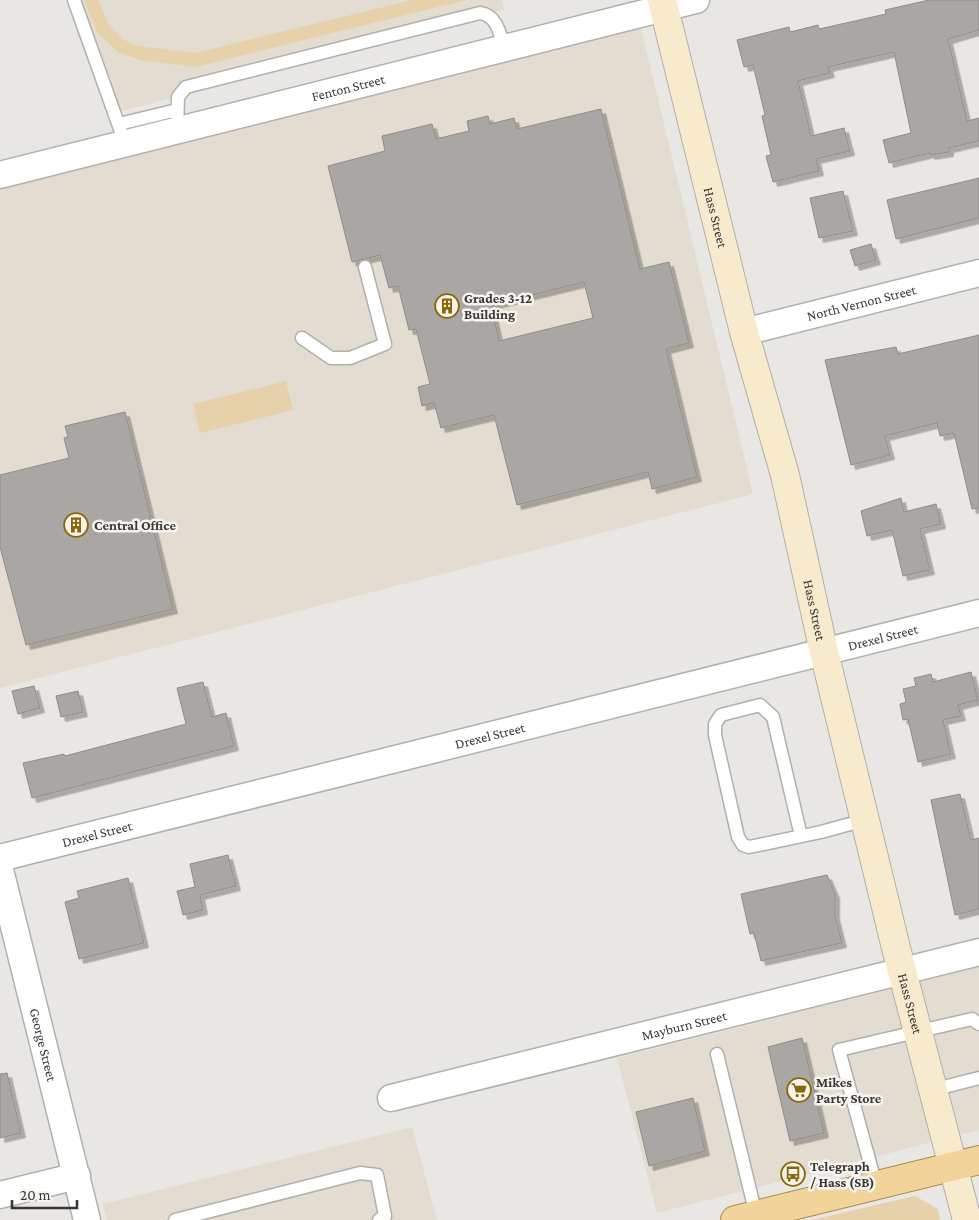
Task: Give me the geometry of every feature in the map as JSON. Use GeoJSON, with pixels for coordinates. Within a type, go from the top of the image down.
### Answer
{"type":"FeatureCollection","features":[{"type":"Feature","properties":{"kind":"main road"},"geometry":{"type":"LineString","coordinates":[[745,1217],[979,1160]]}},
{"type":"Feature","properties":{"kind":"street","name":"Fenton Street"},"geometry":{"type":"LineString","coordinates":[[0,175],[122,134],[177,120],[504,48],[663,4],[696,0]]}},
{"type":"Feature","properties":{"kind":"street","name":"Hass Street"},"geometry":{"type":"LineString","coordinates":[[663,4],[744,332],[785,475],[864,820],[901,971],[967,1220]]}},
{"type":"Feature","properties":{"kind":"street","name":"North Vernon Street"},"geometry":{"type":"LineString","coordinates":[[744,332],[979,273]]}},
{"type":"Feature","properties":{"kind":"street","name":"Drexel Street"},"geometry":{"type":"LineString","coordinates":[[0,858],[979,613]]}},
{"type":"Feature","properties":{"kind":"street","name":"George Street"},"geometry":{"type":"LineString","coordinates":[[0,870],[87,1220]]}},
{"type":"Feature","properties":{"kind":"street","name":"Mayburn Street"},"geometry":{"type":"LineString","coordinates":[[391,1098],[979,952]]}},
{"type":"Feature","properties":{"kind":"street"},"geometry":{"type":"LineString","coordinates":[[0,1195],[77,1176]]}},
{"type":"Feature","properties":{"kind":"lane"},"geometry":{"type":"LineString","coordinates":[[74,0],[122,134]]}},
{"type":"Feature","properties":{"kind":"lane"},"geometry":{"type":"LineString","coordinates":[[177,120],[178,97],[186,88],[480,13],[488,14],[495,21],[504,48]]}},
{"type":"Feature","properties":{"kind":"lane"},"geometry":{"type":"LineString","coordinates":[[302,338],[330,358],[350,358],[385,344],[366,268]]}},
{"type":"Feature","properties":{"kind":"lane"},"geometry":{"type":"LineString","coordinates":[[801,836],[773,717],[760,705],[722,714],[715,724],[714,735],[738,837],[743,845],[749,847],[801,836],[864,820]]}},
{"type":"Feature","properties":{"kind":"lane"},"geometry":{"type":"LineString","coordinates":[[876,1185],[839,1050],[972,1020],[979,1024]]}},
{"type":"Feature","properties":{"kind":"lane"},"geometry":{"type":"LineString","coordinates":[[717,1054],[745,1217]]}},
{"type":"Feature","properties":{"kind":"lane"},"geometry":{"type":"LineString","coordinates":[[932,1090],[979,1078]]}},
{"type":"Feature","properties":{"kind":"lane"},"geometry":{"type":"LineString","coordinates":[[175,1220],[360,1173],[377,1176],[385,1216],[378,1220]]}},
{"type":"Feature","properties":{"kind":"shaded area"},"geometry":{"type":"Polygon","coordinates":[[[66,0],[502,0],[504,10],[107,115],[66,0]]]}},
{"type":"Feature","properties":{"kind":"shaded area"},"geometry":{"type":"Polygon","coordinates":[[[84,0],[98,0],[108,24],[124,40],[138,46],[195,53],[412,0],[466,0],[195,67],[140,60],[118,52],[97,32],[84,0]]]}},
{"type":"Feature","properties":{"kind":"shaded area"},"geometry":{"type":"Polygon","coordinates":[[[641,28],[753,494],[0,688],[0,189],[641,28]]]}},
{"type":"Feature","properties":{"kind":"shaded area"},"geometry":{"type":"Polygon","coordinates":[[[286,381],[293,410],[200,433],[193,404],[286,381]]]}},
{"type":"Feature","properties":{"kind":"shaded area"},"geometry":{"type":"Polygon","coordinates":[[[979,967],[979,1130],[657,1213],[617,1058],[979,967]]]}},
{"type":"Feature","properties":{"kind":"shaded area"},"geometry":{"type":"Polygon","coordinates":[[[412,1127],[437,1220],[107,1220],[103,1204],[412,1127]]]}},
{"type":"Feature","properties":{"kind":"shaded area"},"geometry":{"type":"Polygon","coordinates":[[[915,1196],[938,1209],[940,1220],[811,1220],[915,1196]]]}},
{"type":"Feature","properties":{"kind":"building"},"geometry":{"type":"Polygon","coordinates":[[[929,0],[979,0],[979,30],[948,39],[967,121],[979,118],[979,141],[949,148],[949,152],[930,155],[930,153],[889,163],[883,140],[911,133],[894,52],[828,67],[830,73],[798,81],[811,136],[844,128],[850,151],[816,159],[819,171],[773,182],[766,156],[771,155],[762,116],[765,115],[753,65],[744,67],[737,40],[789,27],[790,32],[818,25],[819,29],[886,14],[885,10],[929,0]]]}},
{"type":"Feature","properties":{"kind":"building","name":"Grades 3-12 Building"},"geometry":{"type":"Polygon","coordinates":[[[601,109],[640,269],[669,262],[689,343],[666,349],[697,477],[652,489],[648,472],[517,505],[494,415],[441,428],[434,403],[422,406],[418,387],[430,384],[416,329],[409,330],[398,286],[389,288],[380,255],[352,262],[328,166],[385,151],[382,136],[432,124],[436,139],[469,131],[467,121],[488,116],[490,124],[514,118],[517,129],[601,109]],[[584,282],[491,305],[499,341],[593,318],[584,282]]]}},
{"type":"Feature","properties":{"kind":"building"},"geometry":{"type":"Polygon","coordinates":[[[979,178],[979,218],[896,239],[887,200],[979,178]]]}},
{"type":"Feature","properties":{"kind":"building"},"geometry":{"type":"Polygon","coordinates":[[[843,191],[853,231],[819,238],[810,198],[843,191]]]}},
{"type":"Feature","properties":{"kind":"building"},"geometry":{"type":"Polygon","coordinates":[[[871,244],[876,260],[855,266],[850,250],[871,244]]]}},
{"type":"Feature","properties":{"kind":"building"},"geometry":{"type":"Polygon","coordinates":[[[979,335],[979,508],[972,509],[954,433],[940,436],[937,423],[885,436],[890,455],[851,465],[825,360],[896,347],[898,354],[979,335]]]}},
{"type":"Feature","properties":{"kind":"building","name":"Central Office"},"geometry":{"type":"Polygon","coordinates":[[[125,412],[173,609],[26,645],[0,547],[0,475],[69,458],[64,438],[68,437],[65,426],[125,412]]]}},
{"type":"Feature","properties":{"kind":"building"},"geometry":{"type":"Polygon","coordinates":[[[901,498],[904,512],[936,504],[941,524],[920,529],[930,570],[903,576],[892,530],[867,536],[861,511],[901,498]]]}},
{"type":"Feature","properties":{"kind":"building"},"geometry":{"type":"Polygon","coordinates":[[[971,672],[978,700],[958,705],[961,716],[943,720],[951,754],[918,762],[908,719],[903,720],[900,704],[906,702],[903,689],[916,686],[914,678],[931,674],[933,682],[971,672]]]}},
{"type":"Feature","properties":{"kind":"building"},"geometry":{"type":"Polygon","coordinates":[[[203,682],[212,717],[226,713],[234,746],[32,798],[23,763],[64,754],[65,756],[186,724],[177,688],[203,682]]]}},
{"type":"Feature","properties":{"kind":"building"},"geometry":{"type":"Polygon","coordinates":[[[34,686],[40,708],[18,714],[12,691],[34,686]]]}},
{"type":"Feature","properties":{"kind":"building"},"geometry":{"type":"Polygon","coordinates":[[[78,691],[83,712],[61,717],[56,696],[78,691]]]}},
{"type":"Feature","properties":{"kind":"building"},"geometry":{"type":"Polygon","coordinates":[[[960,794],[971,840],[979,838],[979,909],[955,915],[931,800],[960,794]]]}},
{"type":"Feature","properties":{"kind":"building"},"geometry":{"type":"Polygon","coordinates":[[[228,855],[236,886],[200,895],[203,910],[183,915],[177,891],[195,887],[190,864],[228,855]]]}},
{"type":"Feature","properties":{"kind":"building"},"geometry":{"type":"Polygon","coordinates":[[[827,875],[835,894],[835,915],[842,943],[761,961],[754,933],[750,934],[741,894],[827,875]]]}},
{"type":"Feature","properties":{"kind":"building"},"geometry":{"type":"Polygon","coordinates":[[[128,878],[144,943],[79,959],[65,902],[79,898],[77,891],[128,878]]]}},
{"type":"Feature","properties":{"kind":"building"},"geometry":{"type":"Polygon","coordinates":[[[802,1038],[824,1133],[790,1141],[768,1047],[802,1038]]]}},
{"type":"Feature","properties":{"kind":"building"},"geometry":{"type":"Polygon","coordinates":[[[7,1073],[21,1133],[0,1138],[0,1074],[7,1073]]]}},
{"type":"Feature","properties":{"kind":"building"},"geometry":{"type":"Polygon","coordinates":[[[693,1098],[705,1151],[649,1166],[636,1112],[693,1098]]]}},
{"type":"Feature","properties":{"kind":"place","name":"Grades 3-12 Building"},"geometry":{"type":"Point","coordinates":[447,306]}},
{"type":"Feature","properties":{"kind":"place","name":"Central Office"},"geometry":{"type":"Point","coordinates":[76,525]}},
{"type":"Feature","properties":{"kind":"place","name":"Mikes Party Store"},"geometry":{"type":"Point","coordinates":[799,1090]}},
{"type":"Feature","properties":{"kind":"place","name":"Telegraph / Hass (SB)"},"geometry":{"type":"Point","coordinates":[793,1174]}}]}
